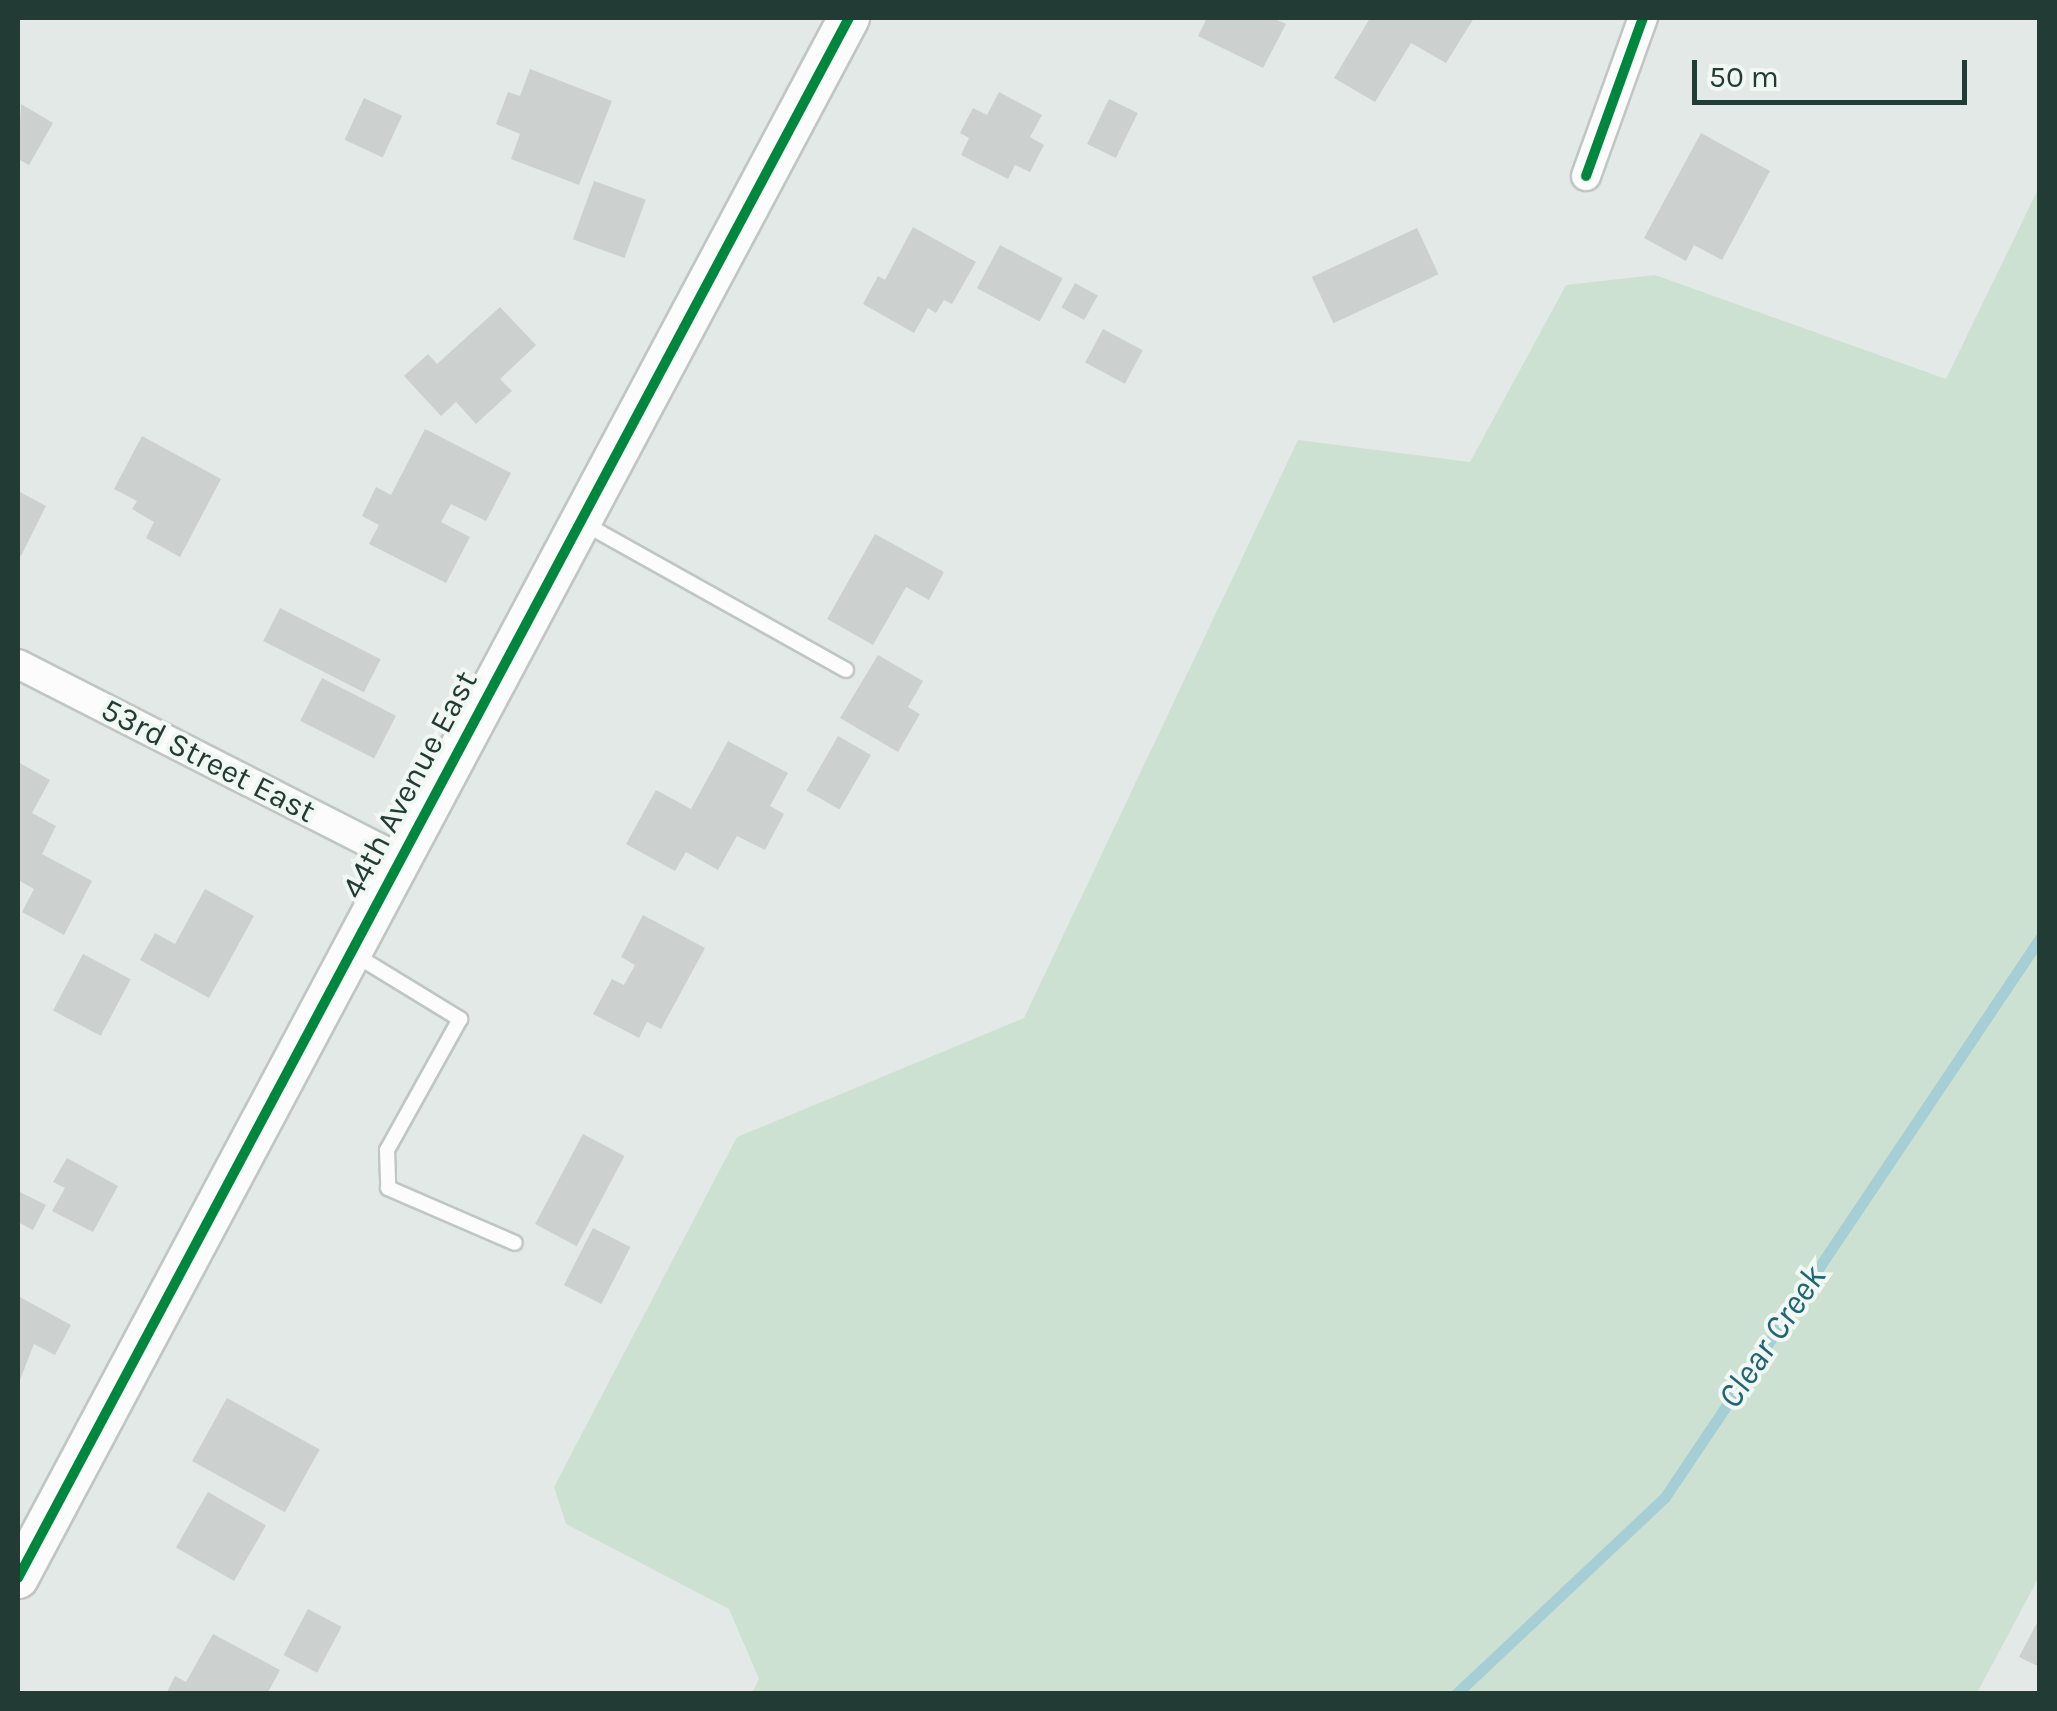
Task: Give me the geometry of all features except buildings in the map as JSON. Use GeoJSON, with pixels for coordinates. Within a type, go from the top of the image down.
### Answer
{"type":"FeatureCollection","features":[{"type":"Feature","properties":{"kind":"street","name":"44th Avenue East"},"geometry":{"type":"LineString","coordinates":[[18,1578],[348,951],[849,18]]}},
{"type":"Feature","properties":{"kind":"street"},"geometry":{"type":"LineString","coordinates":[[1586,176],[1642,18]]}},
{"type":"Feature","properties":{"kind":"street","name":"53rd Street East"},"geometry":{"type":"LineString","coordinates":[[18,664],[398,858]]}},
{"type":"Feature","properties":{"kind":"lane"},"geometry":{"type":"LineString","coordinates":[[580,521],[846,670]]}},
{"type":"Feature","properties":{"kind":"lane"},"geometry":{"type":"LineString","coordinates":[[348,951],[460,1019],[387,1150],[388,1188],[515,1243]]}},
{"type":"Feature","properties":{"kind":"green space"},"geometry":{"type":"Polygon","coordinates":[[[2039,187],[2040,1575],[1977,1693],[752,1693],[759,1679],[729,1609],[566,1524],[554,1487],[737,1137],[1024,1018],[1298,440],[1470,462],[1566,285],[1655,275],[1946,379],[2039,187]]]}},
{"type":"Feature","properties":{"kind":"waterway","name":"Clear Creek"},"geometry":{"type":"LineString","coordinates":[[1456,1694],[1665,1497],[2040,938]]}},
{"type":"Feature","properties":{"kind":"cycle path"},"geometry":{"type":"LineString","coordinates":[[18,1578],[849,18]]}},
{"type":"Feature","properties":{"kind":"cycle path"},"geometry":{"type":"LineString","coordinates":[[1586,176],[1643,18]]}}]}
